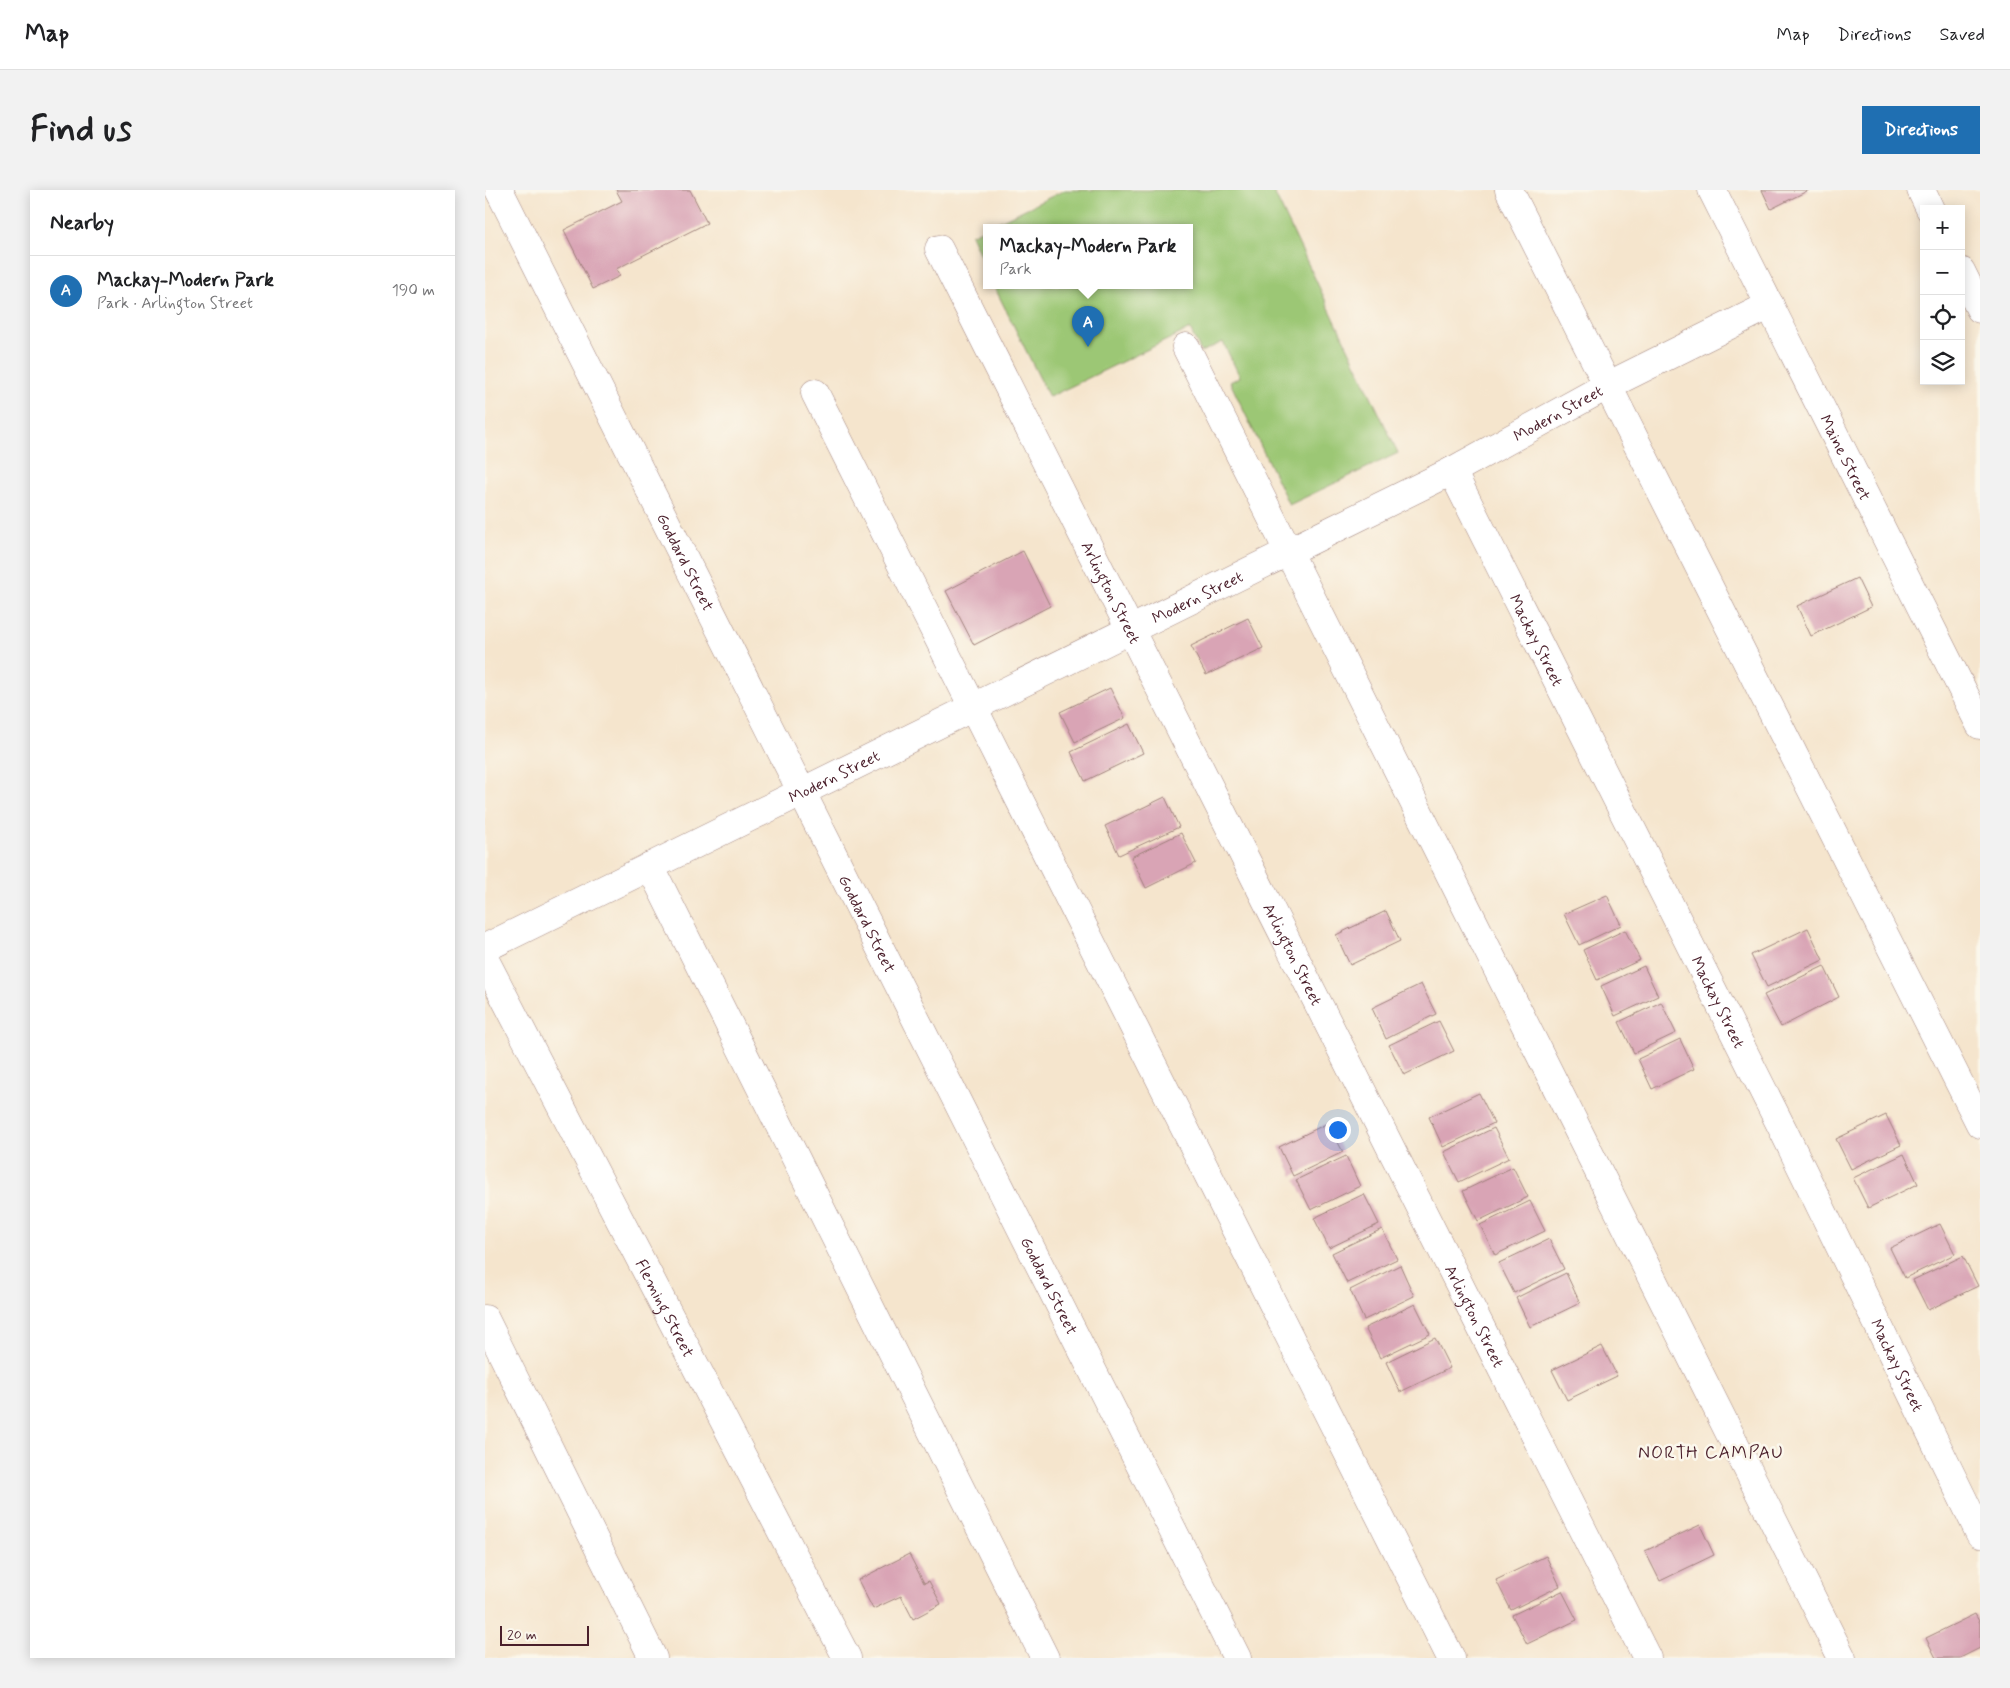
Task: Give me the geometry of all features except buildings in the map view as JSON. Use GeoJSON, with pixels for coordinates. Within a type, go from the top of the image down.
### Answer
{"type":"FeatureCollection","features":[{"type":"Feature","properties":{"kind":"street","name":"Goddard Street"},"geometry":{"type":"LineString","coordinates":[[499,190],[1237,1658]]}},
{"type":"Feature","properties":{"kind":"street"},"geometry":{"type":"LineString","coordinates":[[1509,190],[1980,1124]]}},
{"type":"Feature","properties":{"kind":"street","name":"Maine Street"},"geometry":{"type":"LineString","coordinates":[[1712,190],[1980,725]]}},
{"type":"Feature","properties":{"kind":"street"},"geometry":{"type":"LineString","coordinates":[[1921,190],[1928,205]]}},
{"type":"Feature","properties":{"kind":"street","name":"Arlington Street"},"geometry":{"type":"LineString","coordinates":[[939,249],[1647,1658]]}},
{"type":"Feature","properties":{"kind":"street"},"geometry":{"type":"LineString","coordinates":[[1965,279],[1980,309]]}},
{"type":"Feature","properties":{"kind":"street","name":"Modern Street"},"geometry":{"type":"LineString","coordinates":[[485,948],[1452,471],[1608,386],[1769,305]]}},
{"type":"Feature","properties":{"kind":"street"},"geometry":{"type":"LineString","coordinates":[[1186,347],[1841,1658]]}},
{"type":"Feature","properties":{"kind":"street"},"geometry":{"type":"LineString","coordinates":[[815,393],[1451,1658]]}},
{"type":"Feature","properties":{"kind":"street","name":"Mackay Street"},"geometry":{"type":"LineString","coordinates":[[1452,471],[1783,1130],[1980,1534]]}},
{"type":"Feature","properties":{"kind":"street"},"geometry":{"type":"LineString","coordinates":[[650,866],[1045,1658]]}},
{"type":"Feature","properties":{"kind":"street","name":"Fleming Street"},"geometry":{"type":"LineString","coordinates":[[485,960],[847,1658]]}},
{"type":"Feature","properties":{"kind":"street"},"geometry":{"type":"LineString","coordinates":[[485,1320],[653,1658]]}},
{"type":"Feature","properties":{"kind":"green space"},"geometry":{"type":"Polygon","coordinates":[[[1065,190],[1273,190],[1398,453],[1289,505],[1230,382],[1240,377],[1223,342],[1201,352],[1190,329],[1049,397],[995,289],[1193,289],[1193,224],[994,224],[1065,190]]]}},
{"type":"Feature","properties":{"kind":"green space"},"geometry":{"type":"Polygon","coordinates":[[[983,229],[983,261],[971,235],[983,229]]]}},
{"type":"Feature","properties":{"kind":"place","name":"Mackay-Modern Park"},"geometry":{"type":"Point","coordinates":[1088,347]}},
{"type":"Feature","properties":{"kind":"district","name":"NORTH CAMPAU"},"geometry":{"type":"Point","coordinates":[1711,1452]}}]}
